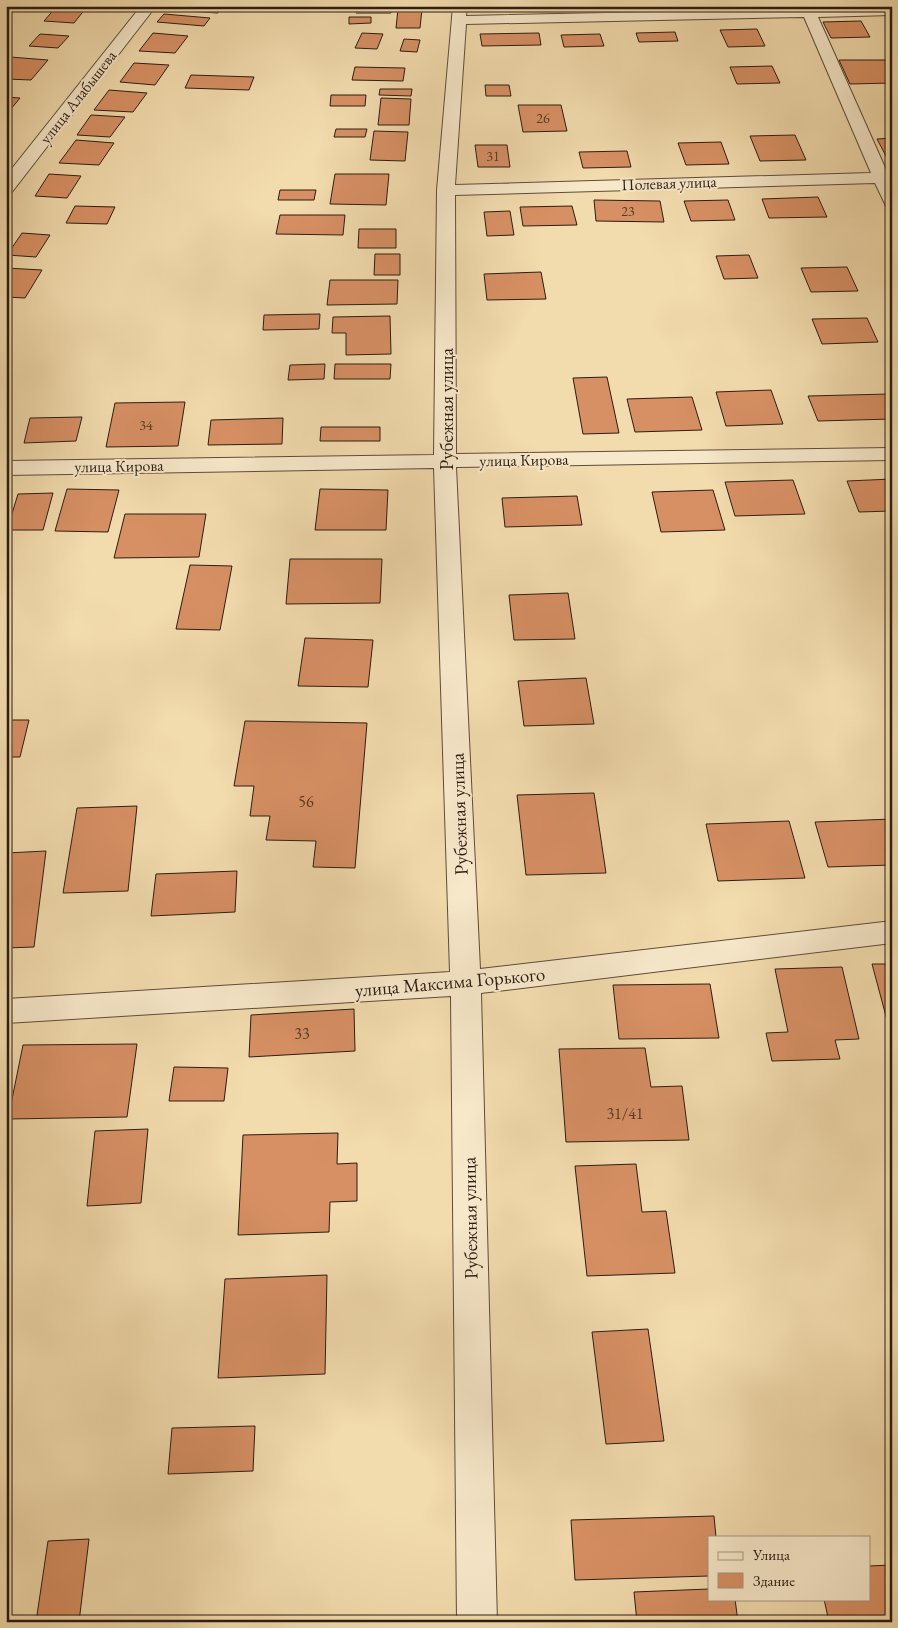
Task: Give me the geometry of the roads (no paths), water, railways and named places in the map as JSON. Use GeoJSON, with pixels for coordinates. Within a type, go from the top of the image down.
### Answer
{"type":"FeatureCollection","features":[{"type":"Feature","properties":{"kind":"street","name":"улица Алабышева"},"geometry":{"type":"LineString","coordinates":[[6,188],[150,6]]}},
{"type":"Feature","properties":{"kind":"street"},"geometry":{"type":"LineString","coordinates":[[807,10],[886,177],[892,202]]}},
{"type":"Feature","properties":{"kind":"street"},"geometry":{"type":"LineString","coordinates":[[460,13],[892,11]]}},
{"type":"Feature","properties":{"kind":"street","name":"Рубежная улица"},"geometry":{"type":"LineString","coordinates":[[460,13],[446,190],[445,461],[466,983],[478,1622]]}},
{"type":"Feature","properties":{"kind":"street","name":"Полевая улица"},"geometry":{"type":"LineString","coordinates":[[446,190],[886,177]]}},
{"type":"Feature","properties":{"kind":"street","name":"улица Кирова"},"geometry":{"type":"LineString","coordinates":[[6,468],[892,454]]}},
{"type":"Feature","properties":{"kind":"street","name":"улица Максима Горького"},"geometry":{"type":"LineString","coordinates":[[6,1011],[466,983],[892,932]]}}]}
